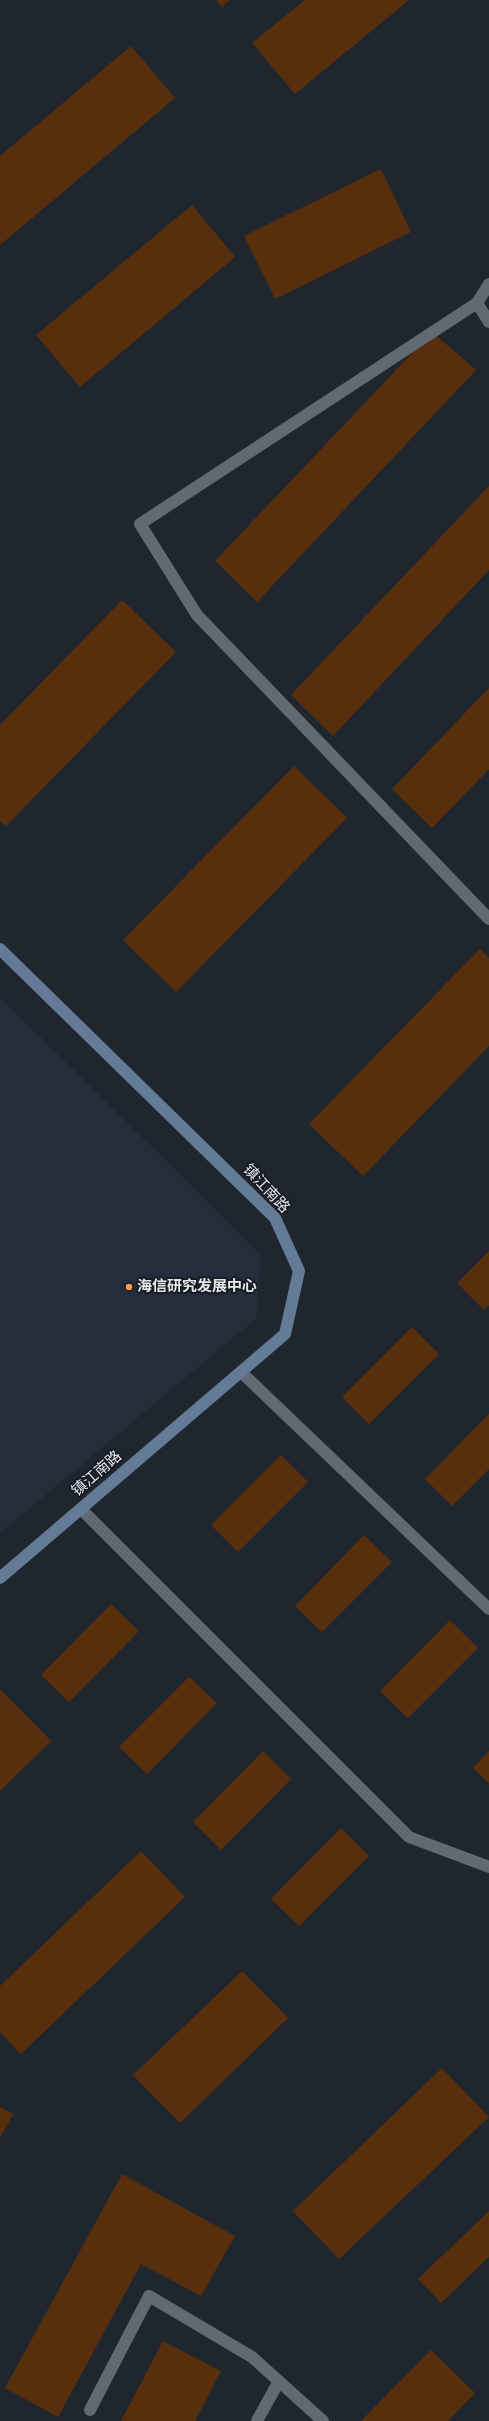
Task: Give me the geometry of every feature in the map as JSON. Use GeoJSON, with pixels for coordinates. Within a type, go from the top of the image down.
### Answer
{"type":"FeatureCollection","features":[{"type":"Feature","properties":{"kind":"street"},"geometry":{"type":"LineString","coordinates":[[489,284],[477,303],[140,524],[197,615],[489,919]]}},
{"type":"Feature","properties":{"kind":"street"},"geometry":{"type":"LineString","coordinates":[[477,303],[489,322]]}},
{"type":"Feature","properties":{"kind":"street","name":"镇江南路"},"geometry":{"type":"LineString","coordinates":[[0,949],[275,1218],[299,1271],[285,1334],[0,1578]]}},
{"type":"Feature","properties":{"kind":"street"},"geometry":{"type":"LineString","coordinates":[[241,1372],[489,1609]]}},
{"type":"Feature","properties":{"kind":"street"},"geometry":{"type":"LineString","coordinates":[[81,1509],[409,1837],[489,1867]]}},
{"type":"Feature","properties":{"kind":"street"},"geometry":{"type":"LineString","coordinates":[[90,2410],[149,2296],[252,2357],[323,2421]]}},
{"type":"Feature","properties":{"kind":"street"},"geometry":{"type":"LineString","coordinates":[[257,2421],[279,2381]]}},
{"type":"Feature","properties":{"kind":"shaded area","name":"海信研究发展中心"},"geometry":{"type":"Polygon","coordinates":[[[0,997],[261,1255],[256,1319],[0,1533],[0,997]]]}},
{"type":"Feature","properties":{"kind":"building"},"geometry":{"type":"Polygon","coordinates":[[[216,0],[230,0],[222,7],[216,0]]]}},
{"type":"Feature","properties":{"kind":"building"},"geometry":{"type":"Polygon","coordinates":[[[305,0],[409,0],[295,94],[252,43],[305,0]]]}},
{"type":"Feature","properties":{"kind":"building"},"geometry":{"type":"Polygon","coordinates":[[[131,46],[175,98],[0,245],[0,156],[131,46]]]}},
{"type":"Feature","properties":{"kind":"building"},"geometry":{"type":"Polygon","coordinates":[[[381,169],[411,232],[275,299],[244,236],[381,169]]]}},
{"type":"Feature","properties":{"kind":"building"},"geometry":{"type":"Polygon","coordinates":[[[192,205],[235,257],[80,387],[36,335],[192,205]]]}},
{"type":"Feature","properties":{"kind":"building"},"geometry":{"type":"Polygon","coordinates":[[[432,332],[476,370],[257,602],[215,561],[432,332]]]}},
{"type":"Feature","properties":{"kind":"building"},"geometry":{"type":"Polygon","coordinates":[[[489,486],[489,570],[333,736],[291,695],[489,486]]]}},
{"type":"Feature","properties":{"kind":"building"},"geometry":{"type":"Polygon","coordinates":[[[122,600],[176,652],[6,826],[0,821],[0,725],[122,600]]]}},
{"type":"Feature","properties":{"kind":"building"},"geometry":{"type":"Polygon","coordinates":[[[489,688],[489,769],[432,828],[392,789],[489,688]]]}},
{"type":"Feature","properties":{"kind":"building"},"geometry":{"type":"Polygon","coordinates":[[[294,766],[347,818],[176,992],[123,940],[294,766]]]}},
{"type":"Feature","properties":{"kind":"building"},"geometry":{"type":"Polygon","coordinates":[[[480,949],[489,958],[489,1046],[363,1176],[309,1124],[480,949]]]}},
{"type":"Feature","properties":{"kind":"building"},"geometry":{"type":"Polygon","coordinates":[[[489,1251],[489,1305],[484,1310],[457,1283],[489,1251]]]}},
{"type":"Feature","properties":{"kind":"building"},"geometry":{"type":"Polygon","coordinates":[[[412,1327],[439,1354],[369,1424],[342,1397],[412,1327]]]}},
{"type":"Feature","properties":{"kind":"building"},"geometry":{"type":"Polygon","coordinates":[[[489,1414],[489,1469],[452,1506],[425,1479],[489,1414]]]}},
{"type":"Feature","properties":{"kind":"building"},"geometry":{"type":"Polygon","coordinates":[[[281,1455],[308,1482],[238,1552],[211,1525],[281,1455]]]}},
{"type":"Feature","properties":{"kind":"building"},"geometry":{"type":"Polygon","coordinates":[[[364,1535],[392,1562],[322,1632],[295,1606],[364,1535]]]}},
{"type":"Feature","properties":{"kind":"building"},"geometry":{"type":"Polygon","coordinates":[[[111,1604],[139,1631],[69,1702],[41,1675],[111,1604]]]}},
{"type":"Feature","properties":{"kind":"building"},"geometry":{"type":"Polygon","coordinates":[[[450,1620],[478,1648],[408,1718],[380,1691],[450,1620]]]}},
{"type":"Feature","properties":{"kind":"building"},"geometry":{"type":"Polygon","coordinates":[[[189,1677],[217,1703],[147,1774],[119,1747],[189,1677]]]}},
{"type":"Feature","properties":{"kind":"building"},"geometry":{"type":"Polygon","coordinates":[[[0,1689],[51,1741],[0,1791],[0,1689]]]}},
{"type":"Feature","properties":{"kind":"building"},"geometry":{"type":"Polygon","coordinates":[[[263,1751],[291,1779],[221,1850],[193,1822],[263,1751]]]}},
{"type":"Feature","properties":{"kind":"building"},"geometry":{"type":"Polygon","coordinates":[[[489,1751],[489,1783],[473,1768],[489,1751]]]}},
{"type":"Feature","properties":{"kind":"building"},"geometry":{"type":"Polygon","coordinates":[[[341,1828],[369,1856],[299,1926],[271,1899],[341,1828]]]}},
{"type":"Feature","properties":{"kind":"building"},"geometry":{"type":"Polygon","coordinates":[[[141,1851],[185,1897],[21,2054],[0,2032],[0,1986],[141,1851]]]}},
{"type":"Feature","properties":{"kind":"building"},"geometry":{"type":"Polygon","coordinates":[[[242,1971],[288,2018],[180,2123],[133,2075],[242,1971]]]}},
{"type":"Feature","properties":{"kind":"building"},"geometry":{"type":"Polygon","coordinates":[[[442,2068],[489,2117],[339,2259],[293,2211],[442,2068]]]}},
{"type":"Feature","properties":{"kind":"building"},"geometry":{"type":"Polygon","coordinates":[[[0,2107],[13,2114],[0,2138],[0,2107]]]}},
{"type":"Feature","properties":{"kind":"building"},"geometry":{"type":"Polygon","coordinates":[[[122,2174],[235,2236],[201,2296],[141,2264],[58,2417],[5,2388],[122,2174]]]}},
{"type":"Feature","properties":{"kind":"building"},"geometry":{"type":"Polygon","coordinates":[[[489,2211],[489,2257],[441,2303],[418,2279],[489,2211]]]}},
{"type":"Feature","properties":{"kind":"building"},"geometry":{"type":"Polygon","coordinates":[[[163,2341],[221,2371],[195,2421],[121,2421],[163,2341]]]}},
{"type":"Feature","properties":{"kind":"building"},"geometry":{"type":"Polygon","coordinates":[[[431,2350],[475,2393],[448,2421],[361,2421],[431,2350]]]}},
{"type":"Feature","properties":{"kind":"place","name":"海信研究发展中心"},"geometry":{"type":"Point","coordinates":[129,1287]}}]}
